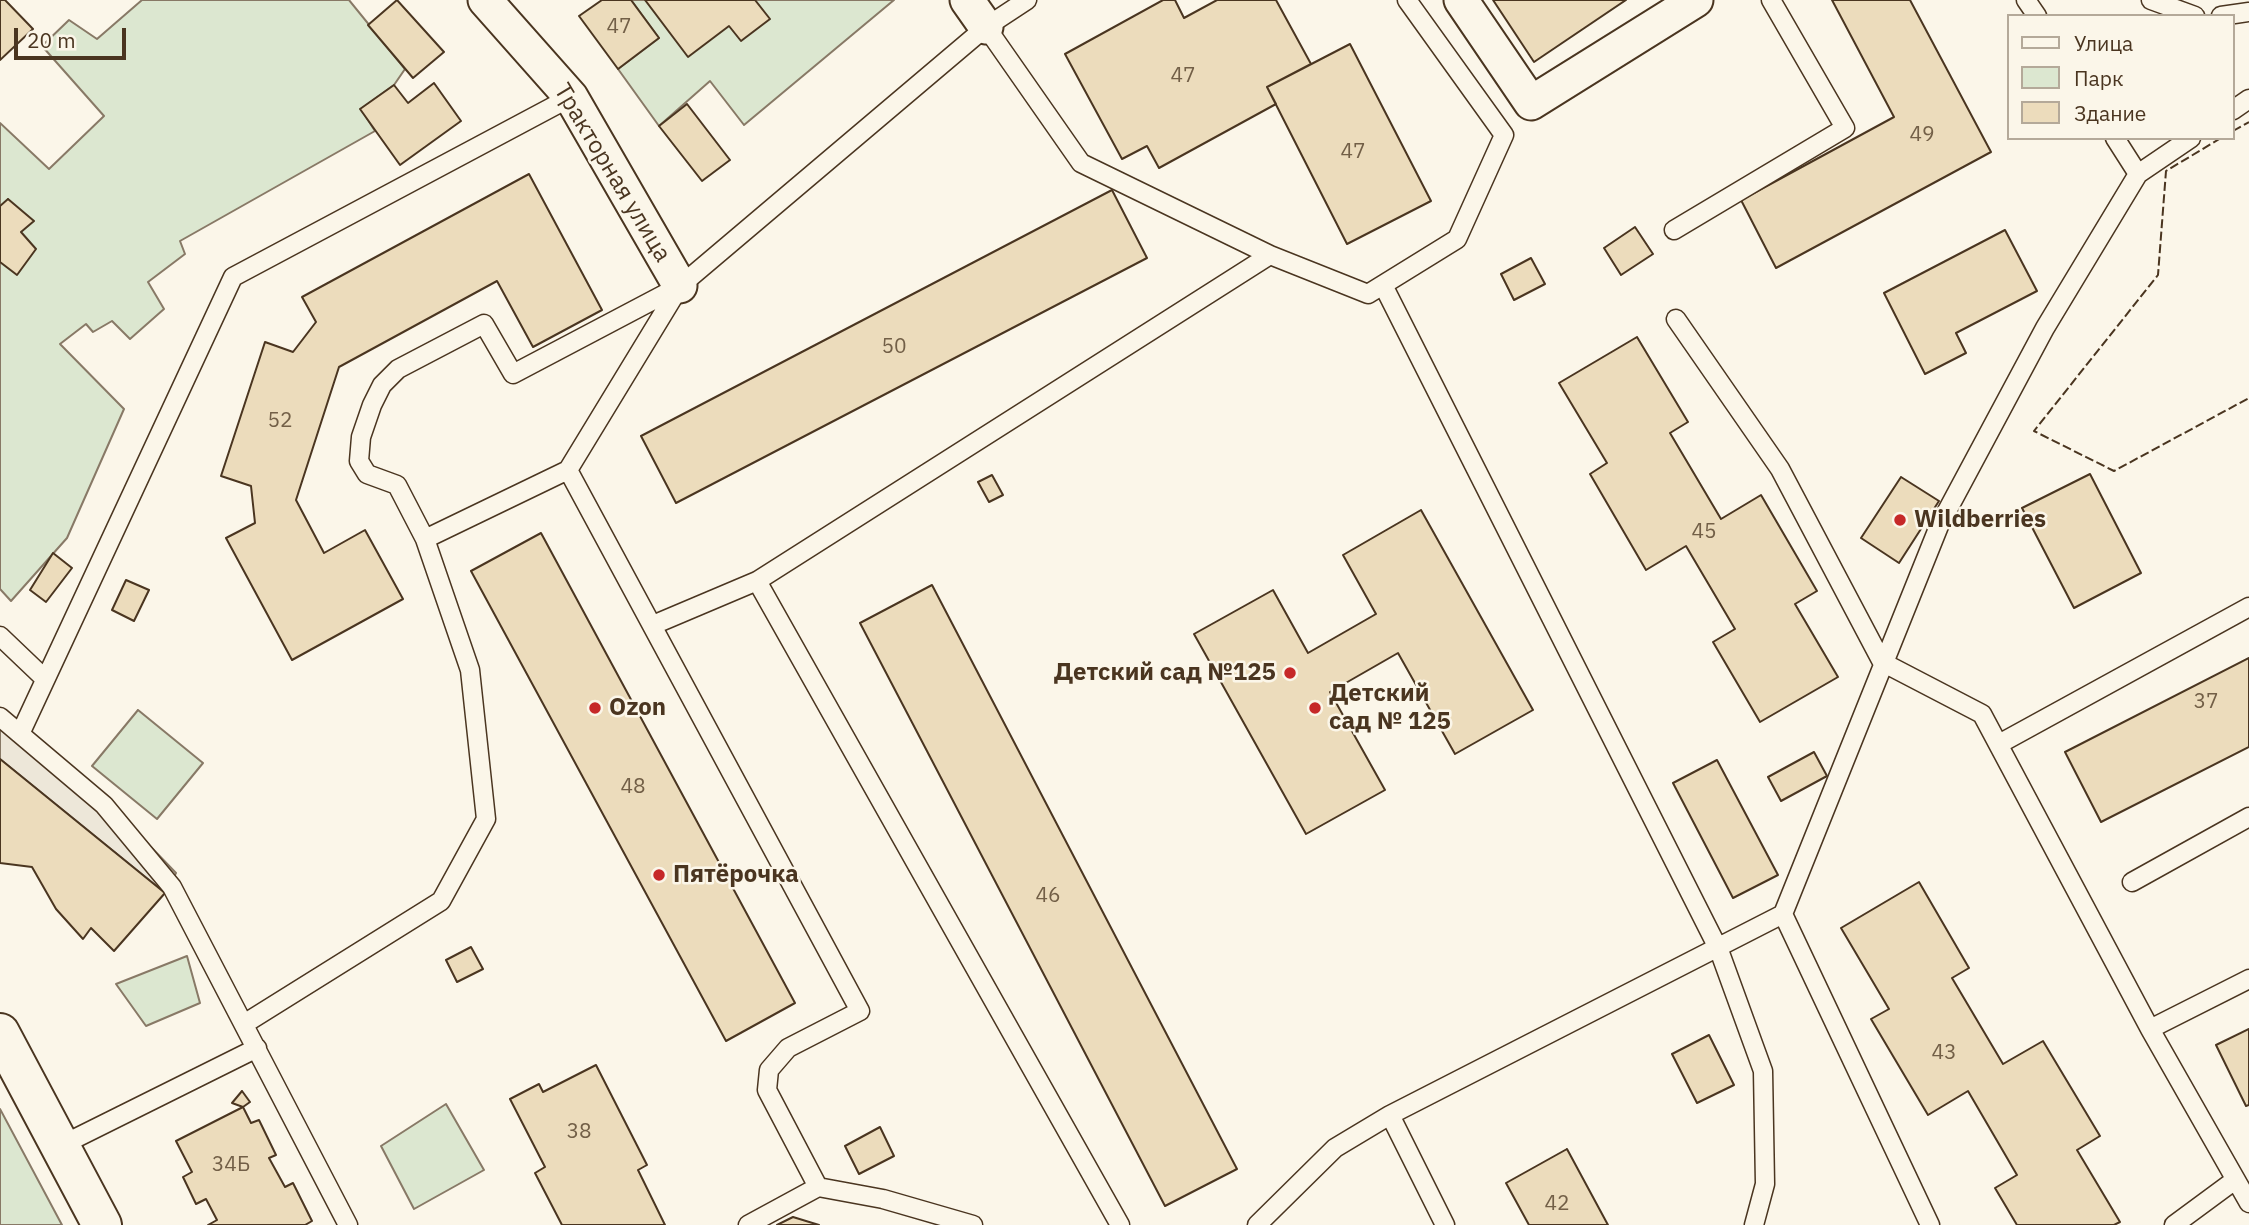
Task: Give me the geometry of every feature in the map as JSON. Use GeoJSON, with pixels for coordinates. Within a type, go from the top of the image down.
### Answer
{"type":"FeatureCollection","features":[{"type":"Feature","properties":{"kind":"street","name":"Тракторная улица"},"geometry":{"type":"LineString","coordinates":[[485,0],[571,97],[680,286]]}},
{"type":"Feature","properties":{"kind":"street"},"geometry":{"type":"LineString","coordinates":[[967,0],[986,27]]}},
{"type":"Feature","properties":{"kind":"street"},"geometry":{"type":"LineString","coordinates":[[1461,0],[1531,103],[1696,0]]}},
{"type":"Feature","properties":{"kind":"street"},"geometry":{"type":"LineString","coordinates":[[0,1033],[62,1145],[102,1225]]}},
{"type":"Feature","properties":{"kind":"lane"},"geometry":{"type":"LineString","coordinates":[[244,1024],[441,901],[486,819],[470,670],[425,539],[397,485],[367,474],[359,461],[361,437],[382,385],[398,369],[484,324],[513,374],[680,286],[986,27],[1027,0]]}},
{"type":"Feature","properties":{"kind":"lane"},"geometry":{"type":"LineString","coordinates":[[986,27],[1081,163],[1270,255],[1368,294],[1457,239],[1504,135],[1407,0]]}},
{"type":"Feature","properties":{"kind":"lane"},"geometry":{"type":"LineString","coordinates":[[1674,230],[1845,128],[1771,0]]}},
{"type":"Feature","properties":{"kind":"lane"},"geometry":{"type":"LineString","coordinates":[[2151,0],[2189,14]]}},
{"type":"Feature","properties":{"kind":"lane"},"geometry":{"type":"LineString","coordinates":[[20,734],[233,277],[571,97]]}},
{"type":"Feature","properties":{"kind":"lane"},"geometry":{"type":"LineString","coordinates":[[2116,140],[2138,174]]}},
{"type":"Feature","properties":{"kind":"lane"},"geometry":{"type":"LineString","coordinates":[[1257,1225],[1335,1148],[1390,1115],[1719,950],[1783,914],[1882,662],[1945,514],[2045,328],[2138,174],[2189,140]]}},
{"type":"Feature","properties":{"kind":"lane"},"geometry":{"type":"LineString","coordinates":[[653,625],[757,580],[1270,255]]}},
{"type":"Feature","properties":{"kind":"lane"},"geometry":{"type":"LineString","coordinates":[[1383,285],[1719,950],[1763,1071],[1765,1184],[1754,1225]]}},
{"type":"Feature","properties":{"kind":"lane"},"geometry":{"type":"LineString","coordinates":[[425,539],[568,470],[680,286]]}},
{"type":"Feature","properties":{"kind":"lane"},"geometry":{"type":"LineString","coordinates":[[1676,319],[1780,469],[1882,662],[1982,714],[2150,1028],[2249,1203]]}},
{"type":"Feature","properties":{"kind":"lane"},"geometry":{"type":"LineString","coordinates":[[568,470],[860,1011],[788,1048],[769,1070],[766,1090],[818,1187]]}},
{"type":"Feature","properties":{"kind":"lane"},"geometry":{"type":"LineString","coordinates":[[757,580],[1120,1225]]}},
{"type":"Feature","properties":{"kind":"lane"},"geometry":{"type":"LineString","coordinates":[[1999,744],[2249,607]]}},
{"type":"Feature","properties":{"kind":"lane"},"geometry":{"type":"LineString","coordinates":[[0,636],[44,678]]}},
{"type":"Feature","properties":{"kind":"lane"},"geometry":{"type":"LineString","coordinates":[[0,717],[104,806],[172,887],[348,1225]]}},
{"type":"Feature","properties":{"kind":"lane"},"geometry":{"type":"LineString","coordinates":[[2132,882],[2249,817]]}},
{"type":"Feature","properties":{"kind":"lane"},"geometry":{"type":"LineString","coordinates":[[1783,914],[1930,1225]]}},
{"type":"Feature","properties":{"kind":"lane"},"geometry":{"type":"LineString","coordinates":[[2150,1028],[2249,979]]}},
{"type":"Feature","properties":{"kind":"lane"},"geometry":{"type":"LineString","coordinates":[[62,1145],[257,1048]]}},
{"type":"Feature","properties":{"kind":"lane"},"geometry":{"type":"LineString","coordinates":[[1390,1115],[1445,1225]]}},
{"type":"Feature","properties":{"kind":"lane"},"geometry":{"type":"LineString","coordinates":[[2174,1225],[2235,1180]]}},
{"type":"Feature","properties":{"kind":"lane"},"geometry":{"type":"LineString","coordinates":[[748,1225],[818,1187],[883,1199],[973,1225]]}},
{"type":"Feature","properties":{"kind":"green space"},"geometry":{"type":"Polygon","coordinates":[[[142,0],[349,0],[405,69],[394,85],[361,109],[375,131],[180,241],[185,254],[148,282],[164,309],[130,339],[112,321],[93,332],[86,324],[60,344],[124,409],[67,538],[11,601],[0,589],[0,123],[49,169],[104,116],[42,46],[69,20],[97,39],[142,0]]]}},
{"type":"Feature","properties":{"kind":"green space"},"geometry":{"type":"Polygon","coordinates":[[[631,0],[894,0],[744,125],[710,81],[659,126],[618,69],[659,38],[631,0]]]}},
{"type":"Feature","properties":{"kind":"green space"},"geometry":{"type":"Polygon","coordinates":[[[138,710],[203,763],[157,819],[92,766],[138,710]]]}},
{"type":"Feature","properties":{"kind":"green space"},"geometry":{"type":"Polygon","coordinates":[[[187,956],[200,1003],[146,1026],[116,984],[187,956]]]}},
{"type":"Feature","properties":{"kind":"green space"},"geometry":{"type":"Polygon","coordinates":[[[446,1104],[484,1170],[414,1209],[381,1146],[446,1104]]]}},
{"type":"Feature","properties":{"kind":"green space"},"geometry":{"type":"Polygon","coordinates":[[[0,1109],[62,1225],[0,1225],[0,1109]]]}},
{"type":"Feature","properties":{"kind":"shaded area"},"geometry":{"type":"Polygon","coordinates":[[[0,709],[123,818],[176,873],[165,893],[0,759],[0,709]]]}},
{"type":"Feature","properties":{"kind":"building"},"geometry":{"type":"Polygon","coordinates":[[[0,0],[5,0],[33,29],[0,60],[0,0]]]}},
{"type":"Feature","properties":{"kind":"building"},"geometry":{"type":"Polygon","coordinates":[[[397,0],[444,52],[413,78],[368,25],[397,0]]]}},
{"type":"Feature","properties":{"kind":"building"},"geometry":{"type":"Polygon","coordinates":[[[602,0],[631,0],[659,38],[618,69],[579,16],[602,0]]]}},
{"type":"Feature","properties":{"kind":"building"},"geometry":{"type":"Polygon","coordinates":[[[645,0],[755,0],[770,19],[741,41],[729,26],[688,57],[645,0]]]}},
{"type":"Feature","properties":{"kind":"building"},"geometry":{"type":"Polygon","coordinates":[[[1163,0],[1175,0],[1184,18],[1217,0],[1276,0],[1311,64],[1267,87],[1276,104],[1159,168],[1147,146],[1122,159],[1065,54],[1163,0]]]}},
{"type":"Feature","properties":{"kind":"building"},"geometry":{"type":"Polygon","coordinates":[[[1493,0],[1626,0],[1534,62],[1493,0]]]}},
{"type":"Feature","properties":{"kind":"building"},"geometry":{"type":"Polygon","coordinates":[[[1832,0],[1910,0],[1991,152],[1776,268],[1741,200],[1894,117],[1832,0]]]}},
{"type":"Feature","properties":{"kind":"building"},"geometry":{"type":"Polygon","coordinates":[[[1350,44],[1431,201],[1347,244],[1267,87],[1350,44]]]}},
{"type":"Feature","properties":{"kind":"building"},"geometry":{"type":"Polygon","coordinates":[[[434,83],[461,121],[400,165],[360,109],[394,85],[408,103],[434,83]]]}},
{"type":"Feature","properties":{"kind":"building"},"geometry":{"type":"Polygon","coordinates":[[[687,104],[730,160],[702,181],[659,126],[687,104]]]}},
{"type":"Feature","properties":{"kind":"building"},"geometry":{"type":"Polygon","coordinates":[[[529,174],[602,310],[533,347],[497,281],[339,367],[296,500],[324,553],[365,530],[403,599],[292,660],[226,538],[255,523],[251,486],[221,476],[265,342],[293,352],[316,322],[302,297],[529,174]]]}},
{"type":"Feature","properties":{"kind":"building"},"geometry":{"type":"Polygon","coordinates":[[[1112,190],[1147,258],[676,503],[641,436],[1112,190]]]}},
{"type":"Feature","properties":{"kind":"building"},"geometry":{"type":"Polygon","coordinates":[[[8,199],[34,221],[21,232],[36,249],[17,275],[0,262],[0,206],[8,199]]]}},
{"type":"Feature","properties":{"kind":"building"},"geometry":{"type":"Polygon","coordinates":[[[1635,227],[1653,254],[1621,275],[1604,248],[1635,227]]]}},
{"type":"Feature","properties":{"kind":"building"},"geometry":{"type":"Polygon","coordinates":[[[2005,230],[2037,291],[1956,333],[1966,353],[1925,374],[1884,293],[2005,230]]]}},
{"type":"Feature","properties":{"kind":"building"},"geometry":{"type":"Polygon","coordinates":[[[1531,258],[1545,284],[1514,300],[1501,274],[1531,258]]]}},
{"type":"Feature","properties":{"kind":"building"},"geometry":{"type":"Polygon","coordinates":[[[1637,337],[1688,422],[1670,433],[1721,519],[1761,495],[1817,591],[1795,604],[1838,677],[1760,722],[1713,642],[1735,629],[1686,546],[1646,570],[1590,474],[1607,463],[1559,383],[1637,337]]]}},
{"type":"Feature","properties":{"kind":"building"},"geometry":{"type":"Polygon","coordinates":[[[2090,474],[2141,573],[2074,608],[2022,508],[2090,474]]]}},
{"type":"Feature","properties":{"kind":"building"},"geometry":{"type":"Polygon","coordinates":[[[992,475],[1003,495],[989,502],[978,482],[992,475]]]}},
{"type":"Feature","properties":{"kind":"building","name":"Wildberries"},"geometry":{"type":"Polygon","coordinates":[[[1901,477],[1939,501],[1899,563],[1861,538],[1901,477]]]}},
{"type":"Feature","properties":{"kind":"building","name":"Детский сад №125"},"geometry":{"type":"Polygon","coordinates":[[[1421,510],[1533,710],[1455,754],[1398,653],[1330,692],[1385,790],[1306,834],[1194,634],[1273,590],[1308,653],[1376,614],[1343,555],[1421,510]]]}},
{"type":"Feature","properties":{"kind":"building"},"geometry":{"type":"Polygon","coordinates":[[[541,533],[795,1003],[726,1041],[471,571],[541,533]]]}},
{"type":"Feature","properties":{"kind":"building"},"geometry":{"type":"Polygon","coordinates":[[[53,553],[72,568],[46,602],[30,590],[53,553]]]}},
{"type":"Feature","properties":{"kind":"building"},"geometry":{"type":"Polygon","coordinates":[[[126,580],[149,590],[134,621],[112,610],[126,580]]]}},
{"type":"Feature","properties":{"kind":"building"},"geometry":{"type":"Polygon","coordinates":[[[932,585],[1237,1169],[1165,1206],[860,623],[932,585]]]}},
{"type":"Feature","properties":{"kind":"building"},"geometry":{"type":"Polygon","coordinates":[[[2249,658],[2249,747],[2101,822],[2065,752],[2249,658]]]}},
{"type":"Feature","properties":{"kind":"building"},"geometry":{"type":"Polygon","coordinates":[[[1814,752],[1827,776],[1781,801],[1768,777],[1814,752]]]}},
{"type":"Feature","properties":{"kind":"building"},"geometry":{"type":"Polygon","coordinates":[[[0,759],[165,893],[114,951],[91,928],[83,939],[56,909],[32,867],[0,863],[0,759]]]}},
{"type":"Feature","properties":{"kind":"building"},"geometry":{"type":"Polygon","coordinates":[[[1717,760],[1778,875],[1733,898],[1673,783],[1717,760]]]}},
{"type":"Feature","properties":{"kind":"building"},"geometry":{"type":"Polygon","coordinates":[[[1919,882],[1969,968],[1952,978],[2003,1064],[2043,1041],[2100,1136],[2077,1150],[2120,1222],[2114,1225],[2017,1225],[1995,1188],[2017,1175],[1968,1091],[1928,1115],[1871,1019],[1889,1009],[1841,928],[1919,882]]]}},
{"type":"Feature","properties":{"kind":"building"},"geometry":{"type":"Polygon","coordinates":[[[471,947],[483,969],[457,982],[446,960],[471,947]]]}},
{"type":"Feature","properties":{"kind":"building"},"geometry":{"type":"Polygon","coordinates":[[[2249,1029],[2249,1105],[2246,1106],[2216,1045],[2249,1029]]]}},
{"type":"Feature","properties":{"kind":"building"},"geometry":{"type":"Polygon","coordinates":[[[1709,1035],[1734,1085],[1697,1103],[1672,1054],[1709,1035]]]}},
{"type":"Feature","properties":{"kind":"building"},"geometry":{"type":"Polygon","coordinates":[[[596,1065],[647,1165],[638,1170],[665,1225],[562,1225],[535,1173],[545,1167],[510,1099],[539,1084],[543,1092],[596,1065]]]}},
{"type":"Feature","properties":{"kind":"building"},"geometry":{"type":"Polygon","coordinates":[[[242,1091],[250,1102],[243,1107],[232,1103],[242,1091]]]}},
{"type":"Feature","properties":{"kind":"building"},"geometry":{"type":"Polygon","coordinates":[[[243,1107],[251,1123],[259,1120],[276,1155],[269,1158],[285,1187],[293,1183],[312,1221],[305,1225],[208,1225],[217,1220],[206,1199],[196,1204],[183,1177],[192,1172],[176,1141],[243,1107]]]}},
{"type":"Feature","properties":{"kind":"building"},"geometry":{"type":"Polygon","coordinates":[[[880,1127],[894,1156],[859,1174],[845,1146],[880,1127]]]}},
{"type":"Feature","properties":{"kind":"building"},"geometry":{"type":"Polygon","coordinates":[[[1567,1149],[1608,1225],[1529,1225],[1506,1183],[1567,1149]]]}},
{"type":"Feature","properties":{"kind":"building"},"geometry":{"type":"Polygon","coordinates":[[[793,1217],[819,1225],[777,1225],[793,1217]]]}},
{"type":"Feature","properties":{"kind":"fence"},"geometry":{"type":"LineString","coordinates":[[2235,130],[2249,122]]}},
{"type":"Feature","properties":{"kind":"fence"},"geometry":{"type":"LineString","coordinates":[[2218,140],[2166,171],[2158,275],[2034,431],[2114,471],[2249,398]]}},
{"type":"Feature","properties":{"kind":"place","name":"Wildberries"},"geometry":{"type":"Point","coordinates":[1900,520]}},
{"type":"Feature","properties":{"kind":"place","name":"Детский сад №125"},"geometry":{"type":"Point","coordinates":[1290,673]}},
{"type":"Feature","properties":{"kind":"place","name":"Ozon"},"geometry":{"type":"Point","coordinates":[595,708]}},
{"type":"Feature","properties":{"kind":"place","name":"Детский сад № 125"},"geometry":{"type":"Point","coordinates":[1315,708]}},
{"type":"Feature","properties":{"kind":"place","name":"Пятёрочка"},"geometry":{"type":"Point","coordinates":[659,875]}}]}
